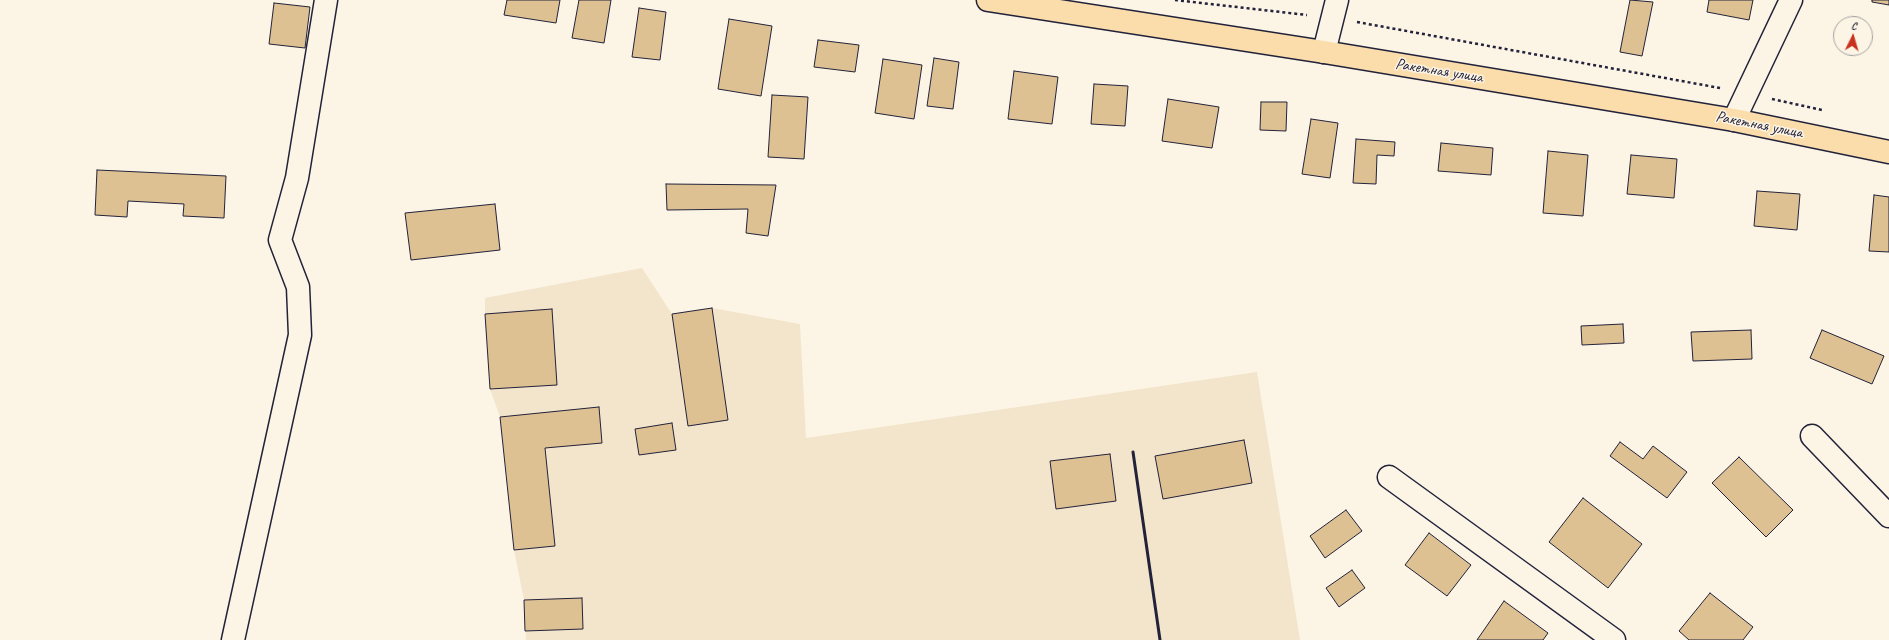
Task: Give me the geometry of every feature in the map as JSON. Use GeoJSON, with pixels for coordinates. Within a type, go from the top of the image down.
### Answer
{"type":"FeatureCollection","features":[{"type":"Feature","properties":{"kind":"main road","name":"Ракетная улица"},"geometry":{"type":"LineString","coordinates":[[988,0],[1324,52],[1734,120],[1889,152]]}},
{"type":"Feature","properties":{"kind":"street"},"geometry":{"type":"LineString","coordinates":[[233,640],[300,335],[298,288],[280,240],[297,178],[326,0]]}},
{"type":"Feature","properties":{"kind":"street"},"geometry":{"type":"LineString","coordinates":[[1734,120],[1791,0]]}},
{"type":"Feature","properties":{"kind":"street"},"geometry":{"type":"LineString","coordinates":[[1324,52],[1335,9]]}},
{"type":"Feature","properties":{"kind":"street"},"geometry":{"type":"LineString","coordinates":[[1812,436],[1889,516]]}},
{"type":"Feature","properties":{"kind":"street"},"geometry":{"type":"LineString","coordinates":[[1389,477],[1614,640]]}},
{"type":"Feature","properties":{"kind":"path"},"geometry":{"type":"LineString","coordinates":[[1175,0],[1335,9],[1746,93],[1829,112]]}},
{"type":"Feature","properties":{"kind":"shaded area"},"geometry":{"type":"Polygon","coordinates":[[[642,268],[672,314],[712,308],[800,324],[806,438],[1257,372],[1300,640],[526,640],[524,600],[514,550],[500,417],[490,389],[485,298],[642,268]]]}},
{"type":"Feature","properties":{"kind":"building"},"geometry":{"type":"Polygon","coordinates":[[[507,0],[560,0],[556,23],[504,15],[507,0]]]}},
{"type":"Feature","properties":{"kind":"building"},"geometry":{"type":"Polygon","coordinates":[[[579,0],[611,0],[604,43],[572,38],[579,0]]]}},
{"type":"Feature","properties":{"kind":"building"},"geometry":{"type":"Polygon","coordinates":[[[1630,0],[1653,2],[1642,56],[1620,52],[1630,0]]]}},
{"type":"Feature","properties":{"kind":"building"},"geometry":{"type":"Polygon","coordinates":[[[1709,0],[1753,0],[1749,20],[1707,12],[1709,0]]]}},
{"type":"Feature","properties":{"kind":"building"},"geometry":{"type":"Polygon","coordinates":[[[1872,0],[1889,0],[1889,5],[1872,2],[1872,0]]]}},
{"type":"Feature","properties":{"kind":"building"},"geometry":{"type":"Polygon","coordinates":[[[274,3],[310,7],[305,48],[269,44],[274,3]]]}},
{"type":"Feature","properties":{"kind":"building"},"geometry":{"type":"Polygon","coordinates":[[[639,8],[666,12],[660,60],[632,57],[639,8]]]}},
{"type":"Feature","properties":{"kind":"building"},"geometry":{"type":"Polygon","coordinates":[[[729,19],[772,26],[761,96],[718,89],[729,19]]]}},
{"type":"Feature","properties":{"kind":"building"},"geometry":{"type":"Polygon","coordinates":[[[818,40],[859,45],[855,72],[814,67],[818,40]]]}},
{"type":"Feature","properties":{"kind":"building"},"geometry":{"type":"Polygon","coordinates":[[[934,58],[959,62],[953,109],[927,106],[934,58]]]}},
{"type":"Feature","properties":{"kind":"building"},"geometry":{"type":"Polygon","coordinates":[[[883,59],[922,65],[914,119],[875,113],[883,59]]]}},
{"type":"Feature","properties":{"kind":"building"},"geometry":{"type":"Polygon","coordinates":[[[1014,71],[1058,77],[1052,124],[1008,119],[1014,71]]]}},
{"type":"Feature","properties":{"kind":"building"},"geometry":{"type":"Polygon","coordinates":[[[1094,84],[1128,86],[1125,126],[1091,124],[1094,84]]]}},
{"type":"Feature","properties":{"kind":"building"},"geometry":{"type":"Polygon","coordinates":[[[772,95],[808,97],[804,159],[768,157],[772,95]]]}},
{"type":"Feature","properties":{"kind":"building"},"geometry":{"type":"Polygon","coordinates":[[[1168,99],[1219,107],[1212,148],[1162,141],[1168,99]]]}},
{"type":"Feature","properties":{"kind":"building"},"geometry":{"type":"Polygon","coordinates":[[[1261,102],[1287,102],[1286,131],[1260,130],[1261,102]]]}},
{"type":"Feature","properties":{"kind":"building"},"geometry":{"type":"Polygon","coordinates":[[[1311,119],[1338,123],[1330,178],[1302,174],[1311,119]]]}},
{"type":"Feature","properties":{"kind":"building"},"geometry":{"type":"Polygon","coordinates":[[[1356,139],[1395,142],[1394,156],[1377,155],[1376,184],[1353,183],[1356,139]]]}},
{"type":"Feature","properties":{"kind":"building"},"geometry":{"type":"Polygon","coordinates":[[[1441,143],[1493,148],[1491,175],[1438,171],[1441,143]]]}},
{"type":"Feature","properties":{"kind":"building"},"geometry":{"type":"Polygon","coordinates":[[[1548,151],[1588,155],[1583,216],[1543,213],[1548,151]]]}},
{"type":"Feature","properties":{"kind":"building"},"geometry":{"type":"Polygon","coordinates":[[[1631,155],[1677,159],[1674,198],[1627,194],[1631,155]]]}},
{"type":"Feature","properties":{"kind":"building"},"geometry":{"type":"Polygon","coordinates":[[[97,170],[226,176],[224,218],[183,216],[184,204],[128,201],[127,217],[95,215],[97,170]]]}},
{"type":"Feature","properties":{"kind":"building"},"geometry":{"type":"Polygon","coordinates":[[[666,184],[776,185],[768,236],[746,233],[748,209],[667,210],[666,184]]]}},
{"type":"Feature","properties":{"kind":"building"},"geometry":{"type":"Polygon","coordinates":[[[1757,191],[1800,194],[1797,230],[1754,226],[1757,191]]]}},
{"type":"Feature","properties":{"kind":"building"},"geometry":{"type":"Polygon","coordinates":[[[1874,195],[1889,197],[1889,252],[1869,251],[1874,195]]]}},
{"type":"Feature","properties":{"kind":"building"},"geometry":{"type":"Polygon","coordinates":[[[495,204],[500,250],[411,260],[405,213],[495,204]]]}},
{"type":"Feature","properties":{"kind":"building"},"geometry":{"type":"Polygon","coordinates":[[[712,308],[728,420],[688,426],[672,314],[712,308]]]}},
{"type":"Feature","properties":{"kind":"building"},"geometry":{"type":"Polygon","coordinates":[[[552,309],[557,385],[490,389],[485,314],[552,309]]]}},
{"type":"Feature","properties":{"kind":"building"},"geometry":{"type":"Polygon","coordinates":[[[1623,324],[1624,343],[1582,345],[1581,326],[1623,324]]]}},
{"type":"Feature","properties":{"kind":"building"},"geometry":{"type":"Polygon","coordinates":[[[1751,330],[1752,359],[1693,361],[1691,332],[1751,330]]]}},
{"type":"Feature","properties":{"kind":"building"},"geometry":{"type":"Polygon","coordinates":[[[1822,330],[1884,356],[1872,384],[1810,358],[1822,330]]]}},
{"type":"Feature","properties":{"kind":"building"},"geometry":{"type":"Polygon","coordinates":[[[599,407],[602,443],[545,448],[555,546],[514,550],[500,417],[599,407]]]}},
{"type":"Feature","properties":{"kind":"building"},"geometry":{"type":"Polygon","coordinates":[[[672,423],[676,450],[639,455],[635,429],[672,423]]]}},
{"type":"Feature","properties":{"kind":"building"},"geometry":{"type":"Polygon","coordinates":[[[1244,440],[1252,483],[1163,499],[1155,456],[1244,440]]]}},
{"type":"Feature","properties":{"kind":"building"},"geometry":{"type":"Polygon","coordinates":[[[1620,442],[1643,459],[1653,446],[1687,472],[1667,498],[1610,456],[1620,442]]]}},
{"type":"Feature","properties":{"kind":"building"},"geometry":{"type":"Polygon","coordinates":[[[1110,454],[1116,501],[1056,509],[1050,461],[1110,454]]]}},
{"type":"Feature","properties":{"kind":"building"},"geometry":{"type":"Polygon","coordinates":[[[1739,457],[1793,510],[1766,537],[1712,483],[1739,457]]]}},
{"type":"Feature","properties":{"kind":"building"},"geometry":{"type":"Polygon","coordinates":[[[1583,498],[1642,544],[1608,588],[1549,542],[1583,498]]]}},
{"type":"Feature","properties":{"kind":"building"},"geometry":{"type":"Polygon","coordinates":[[[1346,510],[1362,531],[1325,558],[1310,536],[1346,510]]]}},
{"type":"Feature","properties":{"kind":"building"},"geometry":{"type":"Polygon","coordinates":[[[1429,533],[1471,565],[1447,596],[1405,565],[1429,533]]]}},
{"type":"Feature","properties":{"kind":"building"},"geometry":{"type":"Polygon","coordinates":[[[1352,570],[1365,588],[1339,607],[1326,588],[1352,570]]]}},
{"type":"Feature","properties":{"kind":"building"},"geometry":{"type":"Polygon","coordinates":[[[1710,593],[1753,627],[1743,640],[1689,640],[1679,631],[1710,593]]]}},
{"type":"Feature","properties":{"kind":"building"},"geometry":{"type":"Polygon","coordinates":[[[582,598],[583,629],[525,631],[524,600],[582,598]]]}},
{"type":"Feature","properties":{"kind":"building"},"geometry":{"type":"Polygon","coordinates":[[[1504,601],[1548,633],[1543,640],[1477,640],[1504,601]]]}},
{"type":"Feature","properties":{"kind":"railway"},"geometry":{"type":"LineString","coordinates":[[1133,452],[1160,640]]}}]}
